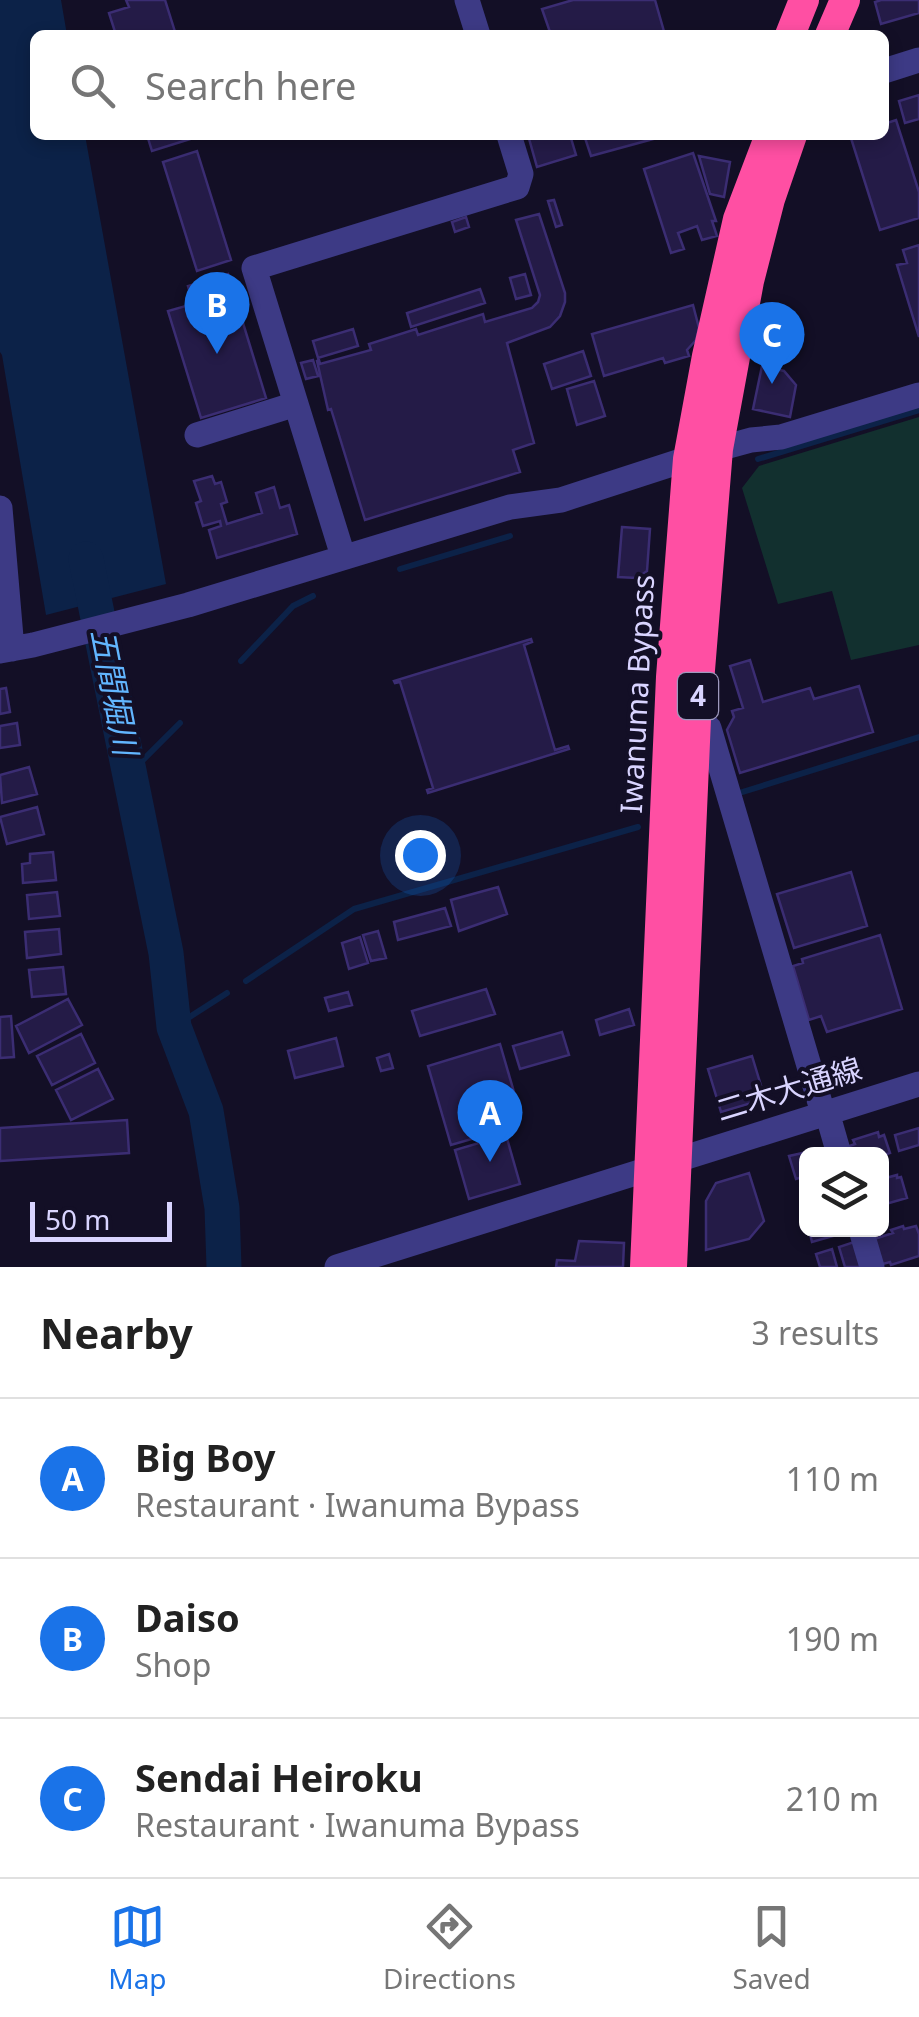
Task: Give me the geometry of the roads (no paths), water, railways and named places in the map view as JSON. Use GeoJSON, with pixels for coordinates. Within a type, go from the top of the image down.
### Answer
{"type":"FeatureCollection","features":[{"type":"Feature","properties":{"kind":"highway"},"geometry":{"type":"LineString","coordinates":[[792,30],[804,0]]}},
{"type":"Feature","properties":{"kind":"highway"},"geometry":{"type":"LineString","coordinates":[[812,30],[825,0]]}},
{"type":"Feature","properties":{"kind":"highway"},"geometry":{"type":"LineString","coordinates":[[832,30],[845,0]]}},
{"type":"Feature","properties":{"kind":"highway"},"geometry":{"type":"LineString","coordinates":[[744,199],[759,140]]}},
{"type":"Feature","properties":{"kind":"highway","name":"Iwanuma Bypass"},"geometry":{"type":"LineString","coordinates":[[672,1267],[664,1164],[671,677],[688,459],[744,199],[768,140]]}},
{"type":"Feature","properties":{"kind":"highway","name":"Iwanuma Bypass"},"geometry":{"type":"LineString","coordinates":[[646,1267],[664,1164],[718,449],[749,281],[790,140]]}},
{"type":"Feature","properties":{"kind":"street"},"geometry":{"type":"LineString","coordinates":[[467,0],[476,30]]}},
{"type":"Feature","properties":{"kind":"street"},"geometry":{"type":"LineString","coordinates":[[889,69],[919,60]]}},
{"type":"Feature","properties":{"kind":"street"},"geometry":{"type":"LineString","coordinates":[[343,556],[254,268],[516,187],[521,174],[511,140]]}},
{"type":"Feature","properties":{"kind":"street"},"geometry":{"type":"LineString","coordinates":[[0,508],[15,648],[188,604],[510,507],[561,500],[718,449],[782,436],[919,395]]}},
{"type":"Feature","properties":{"kind":"street"},"geometry":{"type":"LineString","coordinates":[[197,435],[296,404]]}},
{"type":"Feature","properties":{"kind":"street"},"geometry":{"type":"LineString","coordinates":[[696,719],[709,728],[837,1147]]}},
{"type":"Feature","properties":{"kind":"street","name":"二木大通線"},"geometry":{"type":"LineString","coordinates":[[337,1267],[919,1084]]}},
{"type":"Feature","properties":{"kind":"street"},"geometry":{"type":"LineString","coordinates":[[863,1237],[872,1267]]}},
{"type":"Feature","properties":{"kind":"water"},"geometry":{"type":"Polygon","coordinates":[[[0,0],[61,0],[66,30],[30,30],[30,140],[86,140],[166,584],[46,615],[0,352],[0,0]]]}},
{"type":"Feature","properties":{"kind":"waterway"},"geometry":{"type":"LineString","coordinates":[[758,459],[919,410]]}},
{"type":"Feature","properties":{"kind":"waterway"},"geometry":{"type":"LineString","coordinates":[[400,569],[510,536]]}},
{"type":"Feature","properties":{"kind":"waterway","name":"五間堀川"},"geometry":{"type":"LineString","coordinates":[[86,559],[166,953],[174,1027],[206,1111],[222,1208],[224,1267]]}},
{"type":"Feature","properties":{"kind":"waterway"},"geometry":{"type":"LineString","coordinates":[[241,661],[293,606],[313,596]]}},
{"type":"Feature","properties":{"kind":"waterway"},"geometry":{"type":"LineString","coordinates":[[129,774],[180,723]]}},
{"type":"Feature","properties":{"kind":"waterway"},"geometry":{"type":"LineString","coordinates":[[736,794],[919,737]]}},
{"type":"Feature","properties":{"kind":"waterway"},"geometry":{"type":"LineString","coordinates":[[246,981],[354,909],[638,827]]}},
{"type":"Feature","properties":{"kind":"waterway"},"geometry":{"type":"LineString","coordinates":[[174,1027],[227,993]]}},
{"type":"Feature","properties":{"kind":"place","name":"Daiso"},"geometry":{"type":"Point","coordinates":[217,354]}},
{"type":"Feature","properties":{"kind":"place","name":"Sendai Heiroku"},"geometry":{"type":"Point","coordinates":[772,384]}},
{"type":"Feature","properties":{"kind":"place","name":"Big Boy"},"geometry":{"type":"Point","coordinates":[490,1162]}}]}
